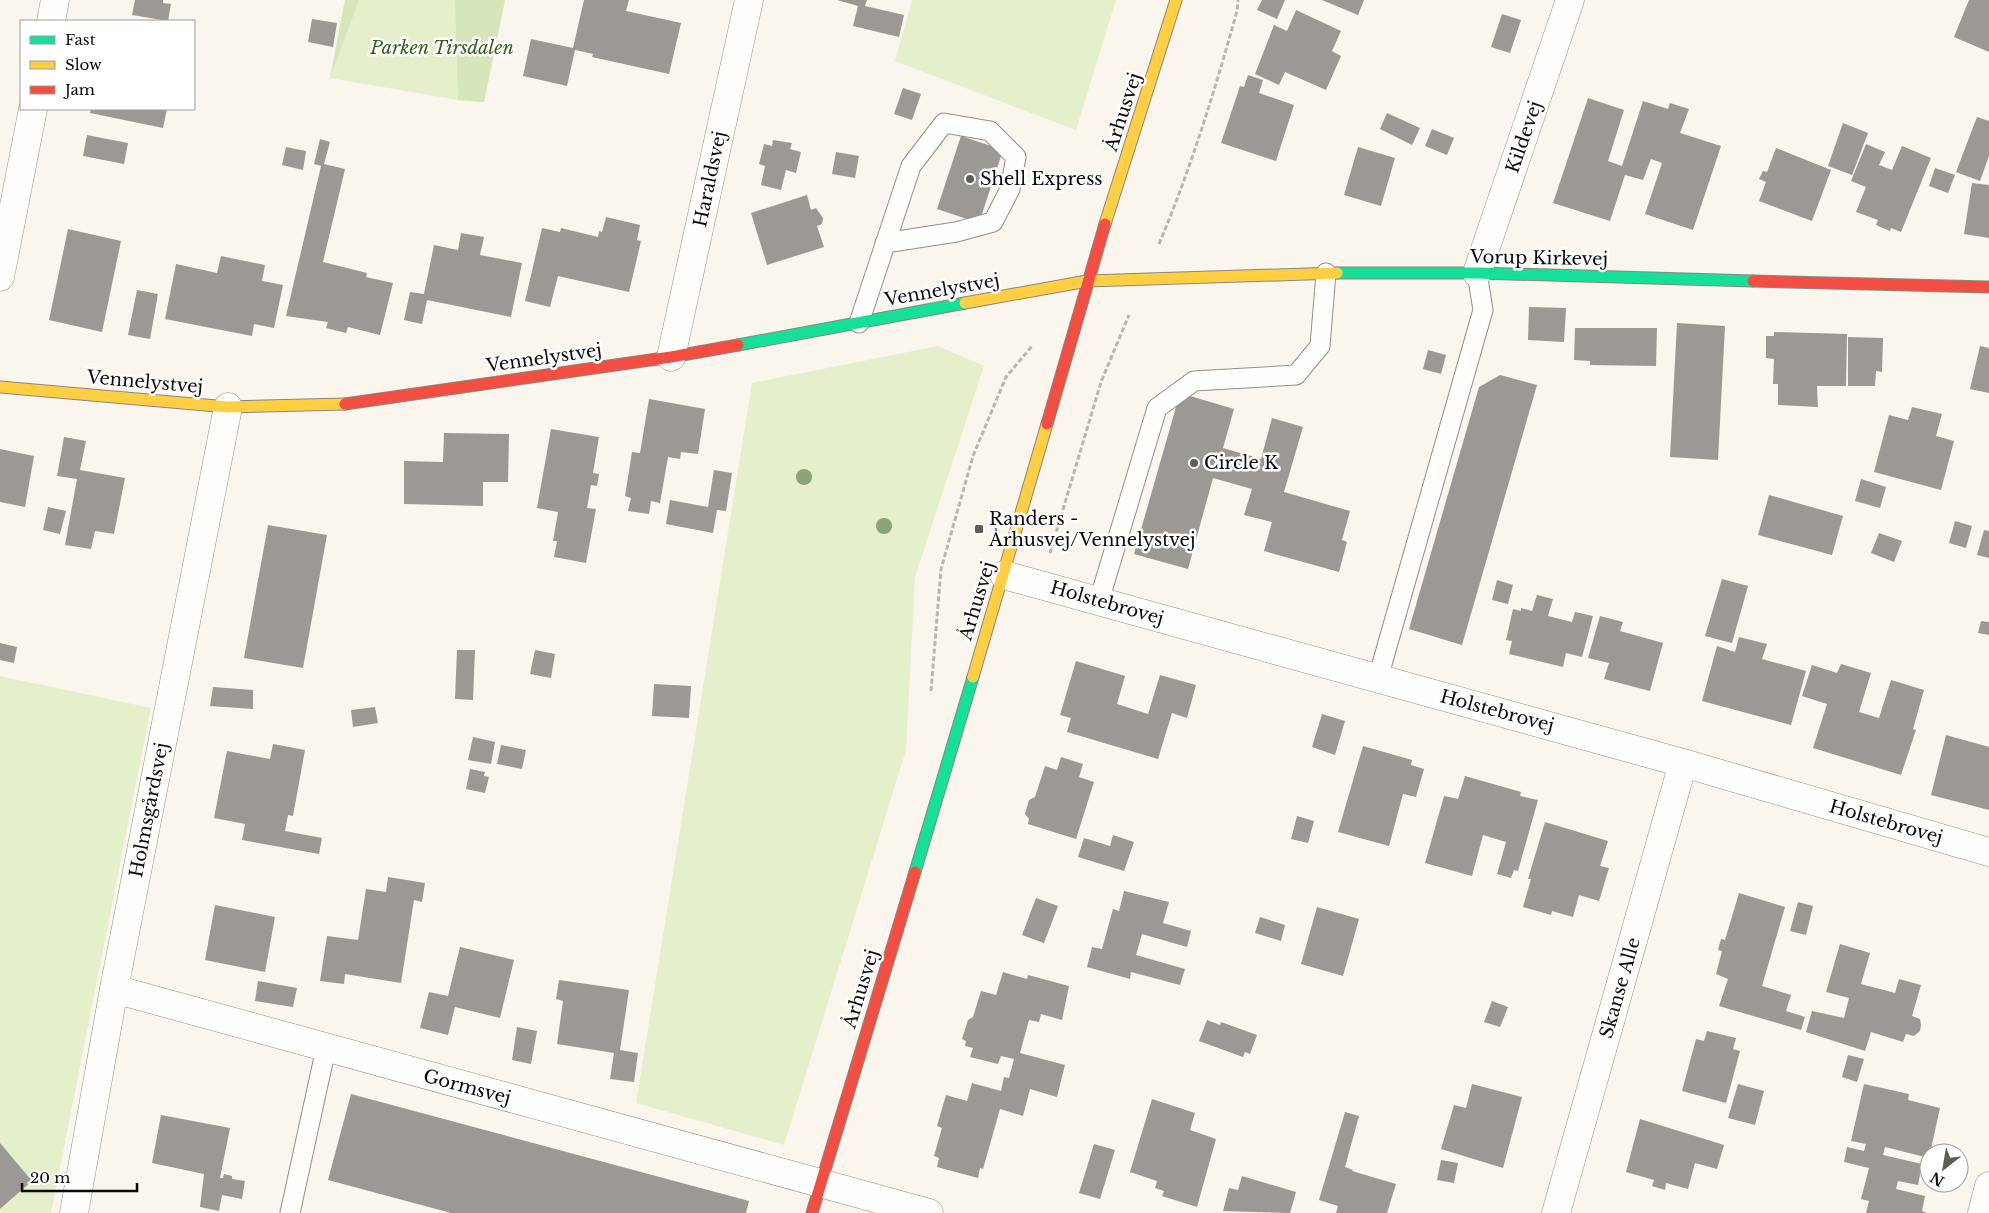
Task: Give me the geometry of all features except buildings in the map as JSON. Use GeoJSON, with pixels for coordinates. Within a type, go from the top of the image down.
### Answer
{"type":"FeatureCollection","features":[{"type":"Feature","properties":{"kind":"street"},"geometry":{"type":"LineString","coordinates":[[51,20],[55,0]]}},
{"type":"Feature","properties":{"kind":"street","name":"Haraldsvej"},"geometry":{"type":"LineString","coordinates":[[671,357],[749,0]]}},
{"type":"Feature","properties":{"kind":"street","name":"Århusvej"},"geometry":{"type":"LineString","coordinates":[[812,1213],[1004,575],[1087,281],[1176,0]]}},
{"type":"Feature","properties":{"kind":"street","name":"Kildevej"},"geometry":{"type":"LineString","coordinates":[[1477,274],[1570,0]]}},
{"type":"Feature","properties":{"kind":"street"},"geometry":{"type":"LineString","coordinates":[[0,277],[33,110]]}},
{"type":"Feature","properties":{"kind":"street","name":"Vorup Kirkevej"},"geometry":{"type":"LineString","coordinates":[[1087,281],[1326,273],[1477,274],[1989,287]]}},
{"type":"Feature","properties":{"kind":"street","name":"Vennelystvej"},"geometry":{"type":"LineString","coordinates":[[0,387],[228,407],[344,404],[671,357],[1087,281]]}},
{"type":"Feature","properties":{"kind":"street","name":"Holmsgårdsvej"},"geometry":{"type":"LineString","coordinates":[[74,1213],[114,989],[228,407]]}},
{"type":"Feature","properties":{"kind":"street","name":"Holstebrovej"},"geometry":{"type":"LineString","coordinates":[[1004,575],[1683,763],[1989,852]]}},
{"type":"Feature","properties":{"kind":"street","name":"Skanse Alle"},"geometry":{"type":"LineString","coordinates":[[1556,1213],[1683,763]]}},
{"type":"Feature","properties":{"kind":"street","name":"Gormsvej"},"geometry":{"type":"LineString","coordinates":[[114,989],[821,1185],[929,1213]]}},
{"type":"Feature","properties":{"kind":"street"},"geometry":{"type":"LineString","coordinates":[[1982,1213],[1989,1186]]}},
{"type":"Feature","properties":{"kind":"lane"},"geometry":{"type":"LineString","coordinates":[[859,323],[885,243],[911,166],[944,123],[990,131],[1016,157],[1010,189],[993,222],[956,232],[885,243]]}},
{"type":"Feature","properties":{"kind":"lane"},"geometry":{"type":"LineString","coordinates":[[1099,601],[1157,408],[1194,381],[1296,375],[1320,346],[1326,273]]}},
{"type":"Feature","properties":{"kind":"lane"},"geometry":{"type":"LineString","coordinates":[[1378,678],[1483,310],[1477,274]]}},
{"type":"Feature","properties":{"kind":"lane"},"geometry":{"type":"LineString","coordinates":[[290,1213],[326,1048]]}},
{"type":"Feature","properties":{"kind":"path"},"geometry":{"type":"LineString","coordinates":[[1040,584],[1101,382],[1175,206],[1212,100],[1237,11],[1238,0]]}},
{"type":"Feature","properties":{"kind":"green space","name":"Parken Tirsdalen"},"geometry":{"type":"Polygon","coordinates":[[[345,0],[505,0],[484,102],[458,100],[330,78],[345,0]]]}},
{"type":"Feature","properties":{"kind":"green space"},"geometry":{"type":"Polygon","coordinates":[[[345,0],[359,0],[330,78],[345,0]]]}},
{"type":"Feature","properties":{"kind":"green space"},"geometry":{"type":"Polygon","coordinates":[[[455,0],[505,0],[484,102],[458,100],[455,0]]]}},
{"type":"Feature","properties":{"kind":"green space"},"geometry":{"type":"Polygon","coordinates":[[[912,0],[1116,0],[1076,130],[895,61],[912,0]]]}},
{"type":"Feature","properties":{"kind":"green space"},"geometry":{"type":"Polygon","coordinates":[[[938,346],[984,366],[915,577],[906,750],[784,1145],[636,1103],[752,383],[938,346]]]}},
{"type":"Feature","properties":{"kind":"green space"},"geometry":{"type":"Polygon","coordinates":[[[0,676],[151,708],[51,1213],[0,1213],[0,676]]]}},
{"type":"Feature","properties":{"kind":"traffic: fast"},"geometry":{"type":"LineString","coordinates":[[1337,273],[1477,273],[1753,281]]}},
{"type":"Feature","properties":{"kind":"traffic: fast"},"geometry":{"type":"LineString","coordinates":[[738,345],[965,303]]}},
{"type":"Feature","properties":{"kind":"traffic: fast"},"geometry":{"type":"LineString","coordinates":[[915,872],[973,677]]}},
{"type":"Feature","properties":{"kind":"traffic: slow"},"geometry":{"type":"LineString","coordinates":[[1105,224],[1176,0]]}},
{"type":"Feature","properties":{"kind":"traffic: slow"},"geometry":{"type":"LineString","coordinates":[[965,303],[1087,281],[1337,273]]}},
{"type":"Feature","properties":{"kind":"traffic: slow"},"geometry":{"type":"LineString","coordinates":[[0,387],[228,407],[345,404]]}},
{"type":"Feature","properties":{"kind":"traffic: slow"},"geometry":{"type":"LineString","coordinates":[[973,677],[1047,424]]}},
{"type":"Feature","properties":{"kind":"traffic: jam"},"geometry":{"type":"LineString","coordinates":[[1047,424],[1105,224]]}},
{"type":"Feature","properties":{"kind":"traffic: jam"},"geometry":{"type":"LineString","coordinates":[[1753,281],[1989,287]]}},
{"type":"Feature","properties":{"kind":"traffic: jam"},"geometry":{"type":"LineString","coordinates":[[345,404],[671,357],[738,345]]}},
{"type":"Feature","properties":{"kind":"traffic: jam"},"geometry":{"type":"LineString","coordinates":[[812,1213],[915,872]]}},
{"type":"Feature","properties":{"kind":"place","name":"Shell Express"},"geometry":{"type":"Point","coordinates":[970,179]}},
{"type":"Feature","properties":{"kind":"place","name":"Circle K"},"geometry":{"type":"Point","coordinates":[1194,463]}},
{"type":"Feature","properties":{"kind":"place","name":"Randers - Århusvej/Vennelystvej"},"geometry":{"type":"Point","coordinates":[979,529]}}]}
